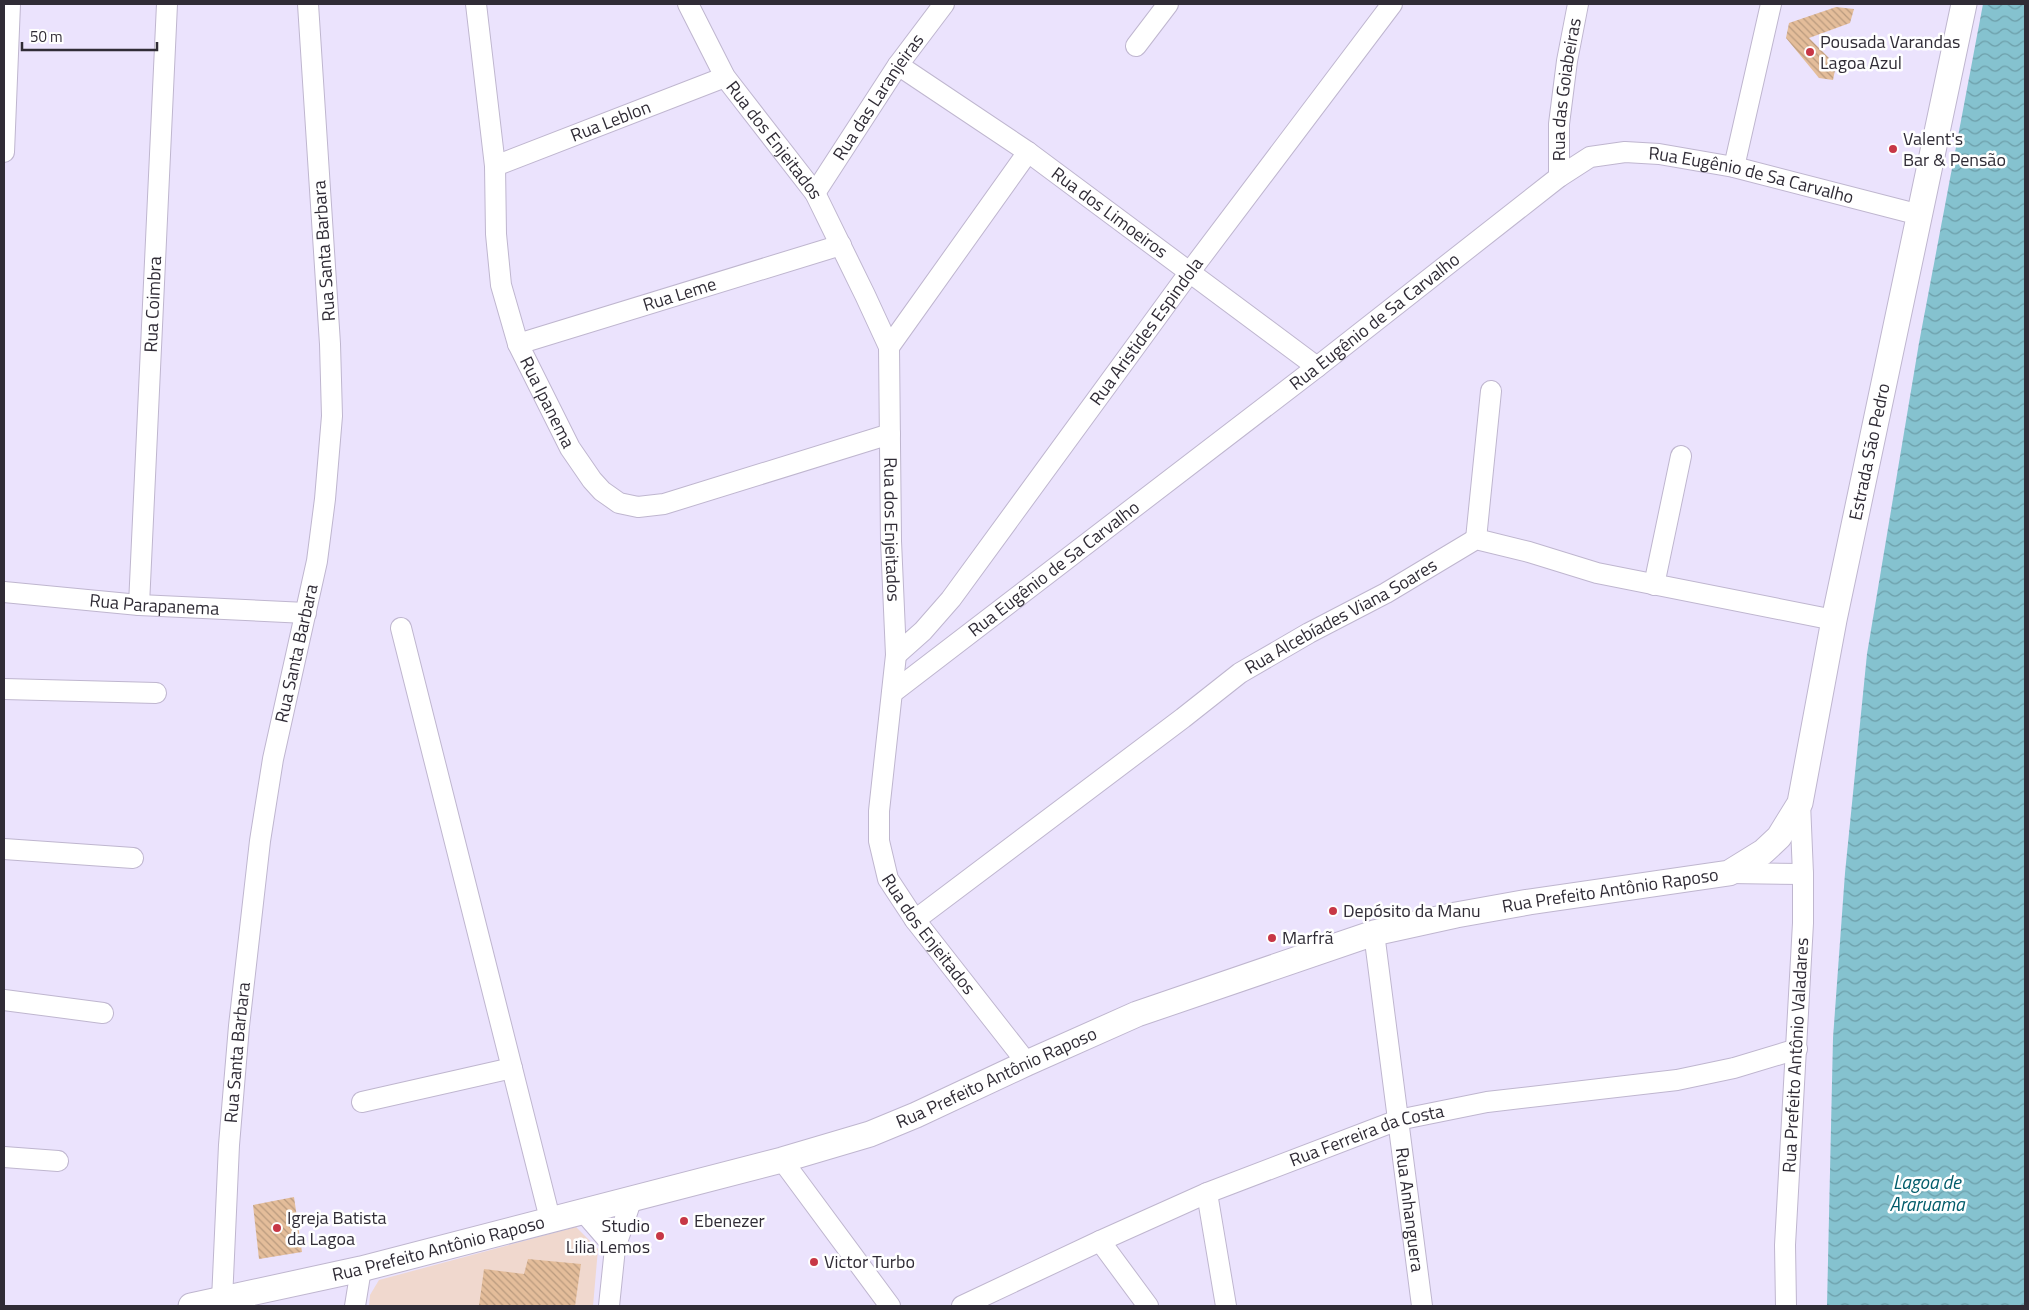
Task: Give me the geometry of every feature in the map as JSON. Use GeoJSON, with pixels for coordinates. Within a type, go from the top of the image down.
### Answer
{"type":"FeatureCollection","features":[{"type":"Feature","properties":{"kind":"street"},"geometry":{"type":"LineString","coordinates":[[4,152],[10,4]]}},
{"type":"Feature","properties":{"kind":"street","name":"Rua Coimbra"},"geometry":{"type":"LineString","coordinates":[[139,605],[167,4]]}},
{"type":"Feature","properties":{"kind":"street","name":"Rua Santa Barbara"},"geometry":{"type":"LineString","coordinates":[[222,1300],[230,1135],[239,1026],[260,841],[273,759],[317,561],[324,508],[332,416],[330,344],[308,4]]}},
{"type":"Feature","properties":{"kind":"street","name":"Rua Ipanema"},"geometry":{"type":"LineString","coordinates":[[476,4],[495,166],[496,234],[501,285],[518,344],[570,448],[602,491],[619,503],[638,507],[664,504],[890,434]]}},
{"type":"Feature","properties":{"kind":"street","name":"Rua dos Enjeitados"},"geometry":{"type":"LineString","coordinates":[[688,4],[725,78],[815,194],[889,348],[896,656],[879,811],[879,841],[888,879],[915,920],[1027,1063]]}},
{"type":"Feature","properties":{"kind":"street","name":"Rua das Laranjeiras"},"geometry":{"type":"LineString","coordinates":[[815,194],[898,65],[944,4]]}},
{"type":"Feature","properties":{"kind":"street"},"geometry":{"type":"LineString","coordinates":[[1136,46],[1168,4]]}},
{"type":"Feature","properties":{"kind":"street","name":"Rua Aristides Espindola"},"geometry":{"type":"LineString","coordinates":[[896,656],[923,631],[951,599],[1189,274],[1392,4]]}},
{"type":"Feature","properties":{"kind":"street","name":"Rua das Goiabeiras"},"geometry":{"type":"LineString","coordinates":[[1559,177],[1559,124],[1566,61],[1578,4]]}},
{"type":"Feature","properties":{"kind":"street"},"geometry":{"type":"LineString","coordinates":[[1734,167],[1771,4]]}},
{"type":"Feature","properties":{"kind":"street","name":"Estrada São Pedro"},"geometry":{"type":"LineString","coordinates":[[1730,873],[1762,852],[1779,837],[1800,804],[1834,620],[1964,4]]}},
{"type":"Feature","properties":{"kind":"street","name":"Rua dos Limoeiros"},"geometry":{"type":"LineString","coordinates":[[898,65],[1028,152],[1189,274],[1317,367]]}},
{"type":"Feature","properties":{"kind":"street","name":"Rua Leblon"},"geometry":{"type":"LineString","coordinates":[[495,166],[725,78]]}},
{"type":"Feature","properties":{"kind":"street"},"geometry":{"type":"LineString","coordinates":[[889,348],[1028,152]]}},
{"type":"Feature","properties":{"kind":"street","name":"Rua Eugênio de Sa Carvalho"},"geometry":{"type":"LineString","coordinates":[[892,694],[1317,367],[1559,177],[1590,158],[1625,152],[1659,154],[1734,167],[1920,215]]}},
{"type":"Feature","properties":{"kind":"street","name":"Rua Leme"},"geometry":{"type":"LineString","coordinates":[[518,344],[841,245]]}},
{"type":"Feature","properties":{"kind":"street"},"geometry":{"type":"LineString","coordinates":[[1491,392],[1476,539],[1528,552],[1597,573],[1834,620]]}},
{"type":"Feature","properties":{"kind":"street"},"geometry":{"type":"LineString","coordinates":[[1654,585],[1682,456]]}},
{"type":"Feature","properties":{"kind":"street","name":"Rua Alcebíades Viana Soares"},"geometry":{"type":"LineString","coordinates":[[915,920],[1184,718],[1240,672],[1386,593],[1476,539]]}},
{"type":"Feature","properties":{"kind":"street","name":"Rua Parapanema"},"geometry":{"type":"LineString","coordinates":[[4,592],[139,605],[306,613]]}},
{"type":"Feature","properties":{"kind":"street"},"geometry":{"type":"LineString","coordinates":[[401,628],[550,1219]]}},
{"type":"Feature","properties":{"kind":"street"},"geometry":{"type":"LineString","coordinates":[[4,689],[156,694]]}},
{"type":"Feature","properties":{"kind":"street","name":"Rua Prefeito Antônio Valadares"},"geometry":{"type":"LineString","coordinates":[[1786,1306],[1785,1236],[1789,1147],[1797,1049],[1803,874],[1800,804]]}},
{"type":"Feature","properties":{"kind":"street"},"geometry":{"type":"LineString","coordinates":[[4,849],[133,858]]}},
{"type":"Feature","properties":{"kind":"street","name":"Rua Prefeito Antônio Raposo"},"geometry":{"type":"LineString","coordinates":[[191,1306],[361,1269],[582,1210],[782,1160],[880,1130],[1137,1014],[1374,933],[1519,904],[1730,873],[1803,874]]}},
{"type":"Feature","properties":{"kind":"street","name":"Rua Anhanguera"},"geometry":{"type":"LineString","coordinates":[[1374,933],[1422,1306]]}},
{"type":"Feature","properties":{"kind":"street"},"geometry":{"type":"LineString","coordinates":[[4,1000],[103,1013]]}},
{"type":"Feature","properties":{"kind":"street","name":"Rua Ferreira da Costa"},"geometry":{"type":"LineString","coordinates":[[962,1306],[1207,1193],[1398,1120],[1487,1102],[1677,1080],[1734,1068],[1797,1049]]}},
{"type":"Feature","properties":{"kind":"street"},"geometry":{"type":"LineString","coordinates":[[362,1102],[512,1068]]}},
{"type":"Feature","properties":{"kind":"street"},"geometry":{"type":"LineString","coordinates":[[4,1156],[58,1162]]}},
{"type":"Feature","properties":{"kind":"street"},"geometry":{"type":"LineString","coordinates":[[782,1160],[890,1306]]}},
{"type":"Feature","properties":{"kind":"street"},"geometry":{"type":"LineString","coordinates":[[1207,1193],[1226,1306]]}},
{"type":"Feature","properties":{"kind":"street"},"geometry":{"type":"LineString","coordinates":[[609,1306],[615,1248],[632,1198]]}},
{"type":"Feature","properties":{"kind":"street"},"geometry":{"type":"LineString","coordinates":[[582,1210],[615,1248]]}},
{"type":"Feature","properties":{"kind":"street"},"geometry":{"type":"LineString","coordinates":[[1100,1241],[1148,1306]]}},
{"type":"Feature","properties":{"kind":"street"},"geometry":{"type":"LineString","coordinates":[[355,1306],[361,1269]]}},
{"type":"Feature","properties":{"kind":"shaded area"},"geometry":{"type":"Polygon","coordinates":[[[576,1227],[598,1249],[593,1306],[369,1306],[370,1295],[379,1280],[576,1227]]]}},
{"type":"Feature","properties":{"kind":"water","name":"Lagoa de Araruama"},"geometry":{"type":"Polygon","coordinates":[[[1983,4],[2025,4],[2025,1306],[1827,1306],[1833,1038],[1845,873],[1867,654],[1919,343],[1983,4]]]}},
{"type":"Feature","properties":{"kind":"building","name":"Pousada Varandas Lagoa Azul"},"geometry":{"type":"Polygon","coordinates":[[[1836,7],[1854,9],[1850,23],[1809,38],[1836,65],[1833,80],[1819,78],[1786,38],[1789,23],[1836,7]]]}},
{"type":"Feature","properties":{"kind":"building","name":"Igreja Batista da Lagoa"},"geometry":{"type":"Polygon","coordinates":[[[294,1197],[302,1252],[259,1259],[253,1205],[294,1197]]]}},
{"type":"Feature","properties":{"kind":"building"},"geometry":{"type":"Polygon","coordinates":[[[528,1259],[581,1264],[575,1306],[479,1306],[484,1269],[524,1274],[528,1259]]]}},
{"type":"Feature","properties":{"kind":"place","name":"Pousada Varandas Lagoa Azul"},"geometry":{"type":"Point","coordinates":[1810,52]}},
{"type":"Feature","properties":{"kind":"place","name":"Valent's Bar & Pensão"},"geometry":{"type":"Point","coordinates":[1893,149]}},
{"type":"Feature","properties":{"kind":"place","name":"Depósito da Manu"},"geometry":{"type":"Point","coordinates":[1333,911]}},
{"type":"Feature","properties":{"kind":"place","name":"Marfrã"},"geometry":{"type":"Point","coordinates":[1272,938]}},
{"type":"Feature","properties":{"kind":"place","name":"Ebenezer"},"geometry":{"type":"Point","coordinates":[684,1221]}},
{"type":"Feature","properties":{"kind":"place","name":"Igreja Batista da Lagoa"},"geometry":{"type":"Point","coordinates":[277,1228]}},
{"type":"Feature","properties":{"kind":"place","name":"Studio Lilia Lemos"},"geometry":{"type":"Point","coordinates":[660,1236]}},
{"type":"Feature","properties":{"kind":"place","name":"Victor Turbo"},"geometry":{"type":"Point","coordinates":[814,1262]}}]}
